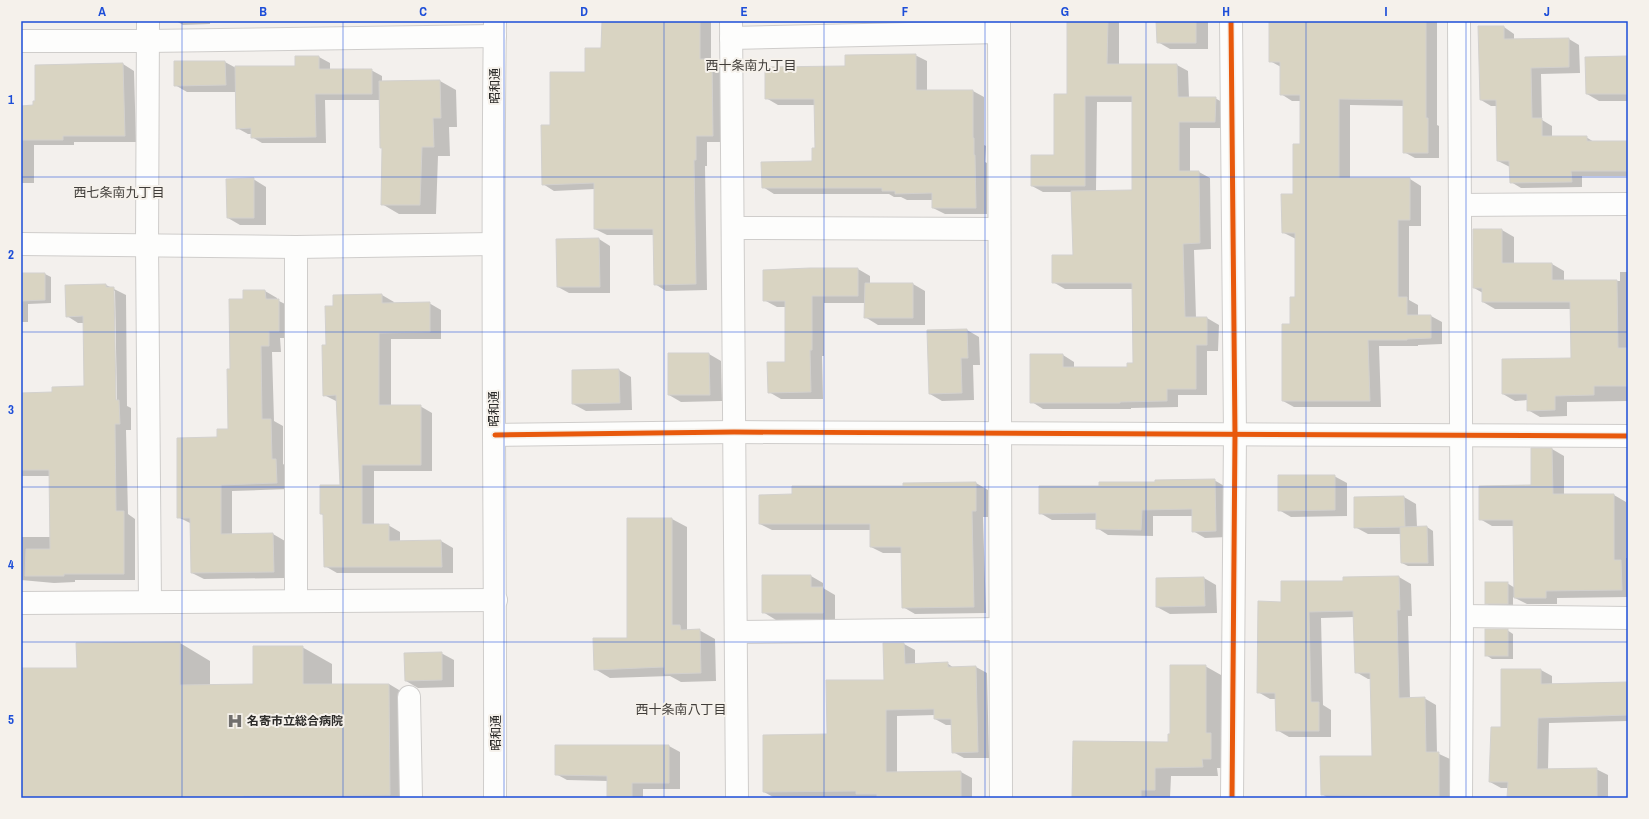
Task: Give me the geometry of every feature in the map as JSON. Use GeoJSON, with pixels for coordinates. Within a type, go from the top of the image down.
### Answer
{"type":"FeatureCollection","features":[{"type":"Feature","properties":{"kind":"street"},"geometry":{"type":"LineString","coordinates":[[1230,21],[1235,434],[1232,798]]}},
{"type":"Feature","properties":{"kind":"street"},"geometry":{"type":"LineString","coordinates":[[1459,21],[1462,616],[1461,798]]}},
{"type":"Feature","properties":{"kind":"street"},"geometry":{"type":"LineString","coordinates":[[737,798],[731,29],[999,27],[1000,798]]}},
{"type":"Feature","properties":{"kind":"street"},"geometry":{"type":"LineString","coordinates":[[21,41],[148,31],[495,29]]}},
{"type":"Feature","properties":{"kind":"street","name":"昭和通"},"geometry":{"type":"LineString","coordinates":[[495,29],[493,244],[496,600],[495,798]]}},
{"type":"Feature","properties":{"kind":"street"},"geometry":{"type":"LineString","coordinates":[[148,31],[147,245],[150,602]]}},
{"type":"Feature","properties":{"kind":"street"},"geometry":{"type":"LineString","coordinates":[[1460,205],[1628,204]]}},
{"type":"Feature","properties":{"kind":"street"},"geometry":{"type":"LineString","coordinates":[[733,228],[999,229]]}},
{"type":"Feature","properties":{"kind":"street"},"geometry":{"type":"LineString","coordinates":[[21,244],[296,247],[493,244]]}},
{"type":"Feature","properties":{"kind":"street"},"geometry":{"type":"LineString","coordinates":[[296,247],[296,601]]}},
{"type":"Feature","properties":{"kind":"street"},"geometry":{"type":"LineString","coordinates":[[495,435],[734,432],[1628,436]]}},
{"type":"Feature","properties":{"kind":"street"},"geometry":{"type":"LineString","coordinates":[[21,603],[496,600]]}},
{"type":"Feature","properties":{"kind":"street"},"geometry":{"type":"LineString","coordinates":[[1462,616],[1628,618]]}},
{"type":"Feature","properties":{"kind":"street"},"geometry":{"type":"LineString","coordinates":[[736,632],[1000,629]]}},
{"type":"Feature","properties":{"kind":"street"},"geometry":{"type":"LineString","coordinates":[[409,697],[411,798]]}},
{"type":"Feature","properties":{"kind":"building"},"geometry":{"type":"Polygon","coordinates":[[[602,21],[700,21],[700,59],[712,59],[713,136],[696,136],[696,160],[694,160],[696,284],[654,285],[653,229],[594,229],[594,183],[542,185],[541,125],[550,125],[550,72],[585,72],[585,48],[601,48],[602,21]]]}},
{"type":"Feature","properties":{"kind":"building"},"geometry":{"type":"Polygon","coordinates":[[[1067,21],[1108,21],[1107,64],[1177,64],[1178,97],[1216,97],[1215,122],[1179,122],[1179,171],[1199,171],[1200,243],[1183,244],[1185,317],[1207,317],[1207,345],[1196,345],[1196,389],[1167,389],[1167,401],[1120,403],[1030,403],[1030,354],[1063,354],[1063,367],[1127,367],[1127,363],[1133,363],[1132,283],[1052,283],[1052,255],[1073,255],[1071,191],[1132,190],[1132,96],[1085,96],[1085,186],[1031,186],[1031,155],[1054,155],[1054,94],[1067,94],[1067,21]]]}},
{"type":"Feature","properties":{"kind":"building"},"geometry":{"type":"Polygon","coordinates":[[[1156,21],[1196,21],[1196,43],[1157,43],[1156,21]]]}},
{"type":"Feature","properties":{"kind":"building"},"geometry":{"type":"Polygon","coordinates":[[[1269,21],[1426,21],[1426,118],[1428,118],[1428,153],[1403,153],[1403,100],[1339,99],[1339,178],[1410,178],[1410,220],[1398,220],[1398,297],[1407,297],[1407,315],[1431,315],[1431,338],[1407,340],[1368,340],[1370,401],[1282,401],[1282,324],[1290,324],[1290,297],[1295,297],[1295,233],[1282,233],[1281,194],[1293,194],[1293,144],[1300,144],[1300,95],[1280,95],[1280,62],[1269,62],[1269,21]]]}},
{"type":"Feature","properties":{"kind":"building"},"geometry":{"type":"Polygon","coordinates":[[[1478,26],[1504,26],[1504,39],[1569,38],[1569,67],[1531,68],[1532,118],[1542,118],[1542,136],[1587,136],[1587,141],[1628,141],[1628,171],[1571,171],[1572,182],[1510,183],[1509,161],[1497,161],[1496,100],[1480,100],[1478,26]]]}},
{"type":"Feature","properties":{"kind":"building"},"geometry":{"type":"Polygon","coordinates":[[[916,54],[916,90],[973,90],[973,138],[975,155],[976,208],[932,208],[932,193],[895,194],[895,191],[882,191],[882,188],[762,188],[761,162],[812,161],[812,148],[815,148],[814,99],[765,99],[765,67],[845,66],[845,55],[916,54]]]}},
{"type":"Feature","properties":{"kind":"building"},"geometry":{"type":"Polygon","coordinates":[[[295,56],[319,56],[319,69],[372,69],[372,94],[315,94],[316,137],[251,138],[251,128],[236,129],[235,66],[295,66],[295,56]]]}},
{"type":"Feature","properties":{"kind":"building"},"geometry":{"type":"Polygon","coordinates":[[[1627,56],[1628,94],[1586,94],[1585,57],[1627,56]]]}},
{"type":"Feature","properties":{"kind":"building"},"geometry":{"type":"Polygon","coordinates":[[[174,61],[225,61],[226,85],[174,86],[174,61]]]}},
{"type":"Feature","properties":{"kind":"building"},"geometry":{"type":"Polygon","coordinates":[[[123,63],[125,136],[63,136],[63,140],[21,140],[21,106],[33,105],[33,101],[35,101],[35,65],[123,63]]]}},
{"type":"Feature","properties":{"kind":"building"},"geometry":{"type":"Polygon","coordinates":[[[440,80],[441,118],[433,118],[434,147],[422,147],[420,205],[381,205],[382,148],[380,148],[379,81],[440,80]]]}},
{"type":"Feature","properties":{"kind":"building"},"geometry":{"type":"Polygon","coordinates":[[[254,178],[254,218],[227,218],[226,179],[254,178]]]}},
{"type":"Feature","properties":{"kind":"building"},"geometry":{"type":"Polygon","coordinates":[[[1473,229],[1502,229],[1502,263],[1552,263],[1552,280],[1617,280],[1618,348],[1628,348],[1628,386],[1594,386],[1594,395],[1555,396],[1555,410],[1527,411],[1527,394],[1502,394],[1502,359],[1571,358],[1570,302],[1482,302],[1482,288],[1473,288],[1473,229]]]}},
{"type":"Feature","properties":{"kind":"building"},"geometry":{"type":"Polygon","coordinates":[[[599,238],[600,287],[557,287],[556,239],[599,238]]]}},
{"type":"Feature","properties":{"kind":"building"},"geometry":{"type":"Polygon","coordinates":[[[858,268],[858,296],[812,296],[812,350],[810,350],[811,392],[768,393],[767,362],[785,362],[785,301],[763,301],[763,270],[858,268]]]}},
{"type":"Feature","properties":{"kind":"building"},"geometry":{"type":"Polygon","coordinates":[[[21,273],[45,273],[45,300],[21,301],[21,273]]]}},
{"type":"Feature","properties":{"kind":"building"},"geometry":{"type":"Polygon","coordinates":[[[865,283],[913,283],[913,318],[864,318],[865,283]]]}},
{"type":"Feature","properties":{"kind":"building"},"geometry":{"type":"Polygon","coordinates":[[[106,284],[106,287],[114,287],[116,400],[119,400],[120,424],[115,424],[116,511],[124,511],[124,574],[64,574],[64,576],[25,576],[26,549],[50,549],[49,470],[21,470],[21,393],[52,392],[52,387],[84,386],[83,316],[66,317],[65,285],[106,284]]]}},
{"type":"Feature","properties":{"kind":"building"},"geometry":{"type":"Polygon","coordinates":[[[243,290],[265,290],[266,299],[279,299],[279,331],[269,331],[269,346],[261,346],[262,419],[271,419],[272,459],[276,459],[277,483],[221,485],[221,534],[273,533],[274,572],[191,573],[190,518],[177,518],[177,438],[217,437],[217,429],[228,429],[227,369],[230,369],[229,299],[243,299],[243,290]]]}},
{"type":"Feature","properties":{"kind":"building"},"geometry":{"type":"Polygon","coordinates":[[[382,294],[382,303],[430,302],[430,332],[379,333],[379,405],[421,405],[421,465],[362,465],[362,524],[389,524],[389,541],[441,540],[442,567],[324,567],[323,514],[320,514],[320,485],[340,485],[336,395],[323,396],[322,345],[326,345],[325,306],[333,306],[333,295],[382,294]]]}},
{"type":"Feature","properties":{"kind":"building"},"geometry":{"type":"Polygon","coordinates":[[[967,329],[968,358],[961,358],[962,393],[929,394],[927,330],[967,329]]]}},
{"type":"Feature","properties":{"kind":"building"},"geometry":{"type":"Polygon","coordinates":[[[668,353],[709,353],[710,395],[668,395],[668,353]]]}},
{"type":"Feature","properties":{"kind":"building"},"geometry":{"type":"Polygon","coordinates":[[[619,369],[620,403],[572,404],[572,370],[619,369]]]}},
{"type":"Feature","properties":{"kind":"building"},"geometry":{"type":"Polygon","coordinates":[[[1531,448],[1552,448],[1553,494],[1614,494],[1614,560],[1621,560],[1622,590],[1546,591],[1546,598],[1514,598],[1513,520],[1479,520],[1479,486],[1531,485],[1531,448]]]}},
{"type":"Feature","properties":{"kind":"building"},"geometry":{"type":"Polygon","coordinates":[[[1278,475],[1335,475],[1335,510],[1278,511],[1278,475]]]}},
{"type":"Feature","properties":{"kind":"building"},"geometry":{"type":"Polygon","coordinates":[[[1215,479],[1216,531],[1192,532],[1192,509],[1142,510],[1141,530],[1096,529],[1096,513],[1039,514],[1039,486],[1099,486],[1099,482],[1155,482],[1155,480],[1215,479]]]}},
{"type":"Feature","properties":{"kind":"building"},"geometry":{"type":"Polygon","coordinates":[[[976,482],[976,511],[972,511],[974,607],[902,608],[901,547],[870,547],[870,524],[759,524],[759,495],[792,494],[792,486],[903,486],[903,483],[976,482]]]}},
{"type":"Feature","properties":{"kind":"building"},"geometry":{"type":"Polygon","coordinates":[[[1404,496],[1405,527],[1354,528],[1354,497],[1404,496]]]}},
{"type":"Feature","properties":{"kind":"building"},"geometry":{"type":"Polygon","coordinates":[[[627,518],[672,518],[672,625],[680,625],[681,630],[700,629],[701,673],[665,674],[664,667],[594,670],[593,638],[627,638],[627,518]]]}},
{"type":"Feature","properties":{"kind":"building"},"geometry":{"type":"Polygon","coordinates":[[[1427,526],[1428,563],[1401,563],[1400,527],[1427,526]]]}},
{"type":"Feature","properties":{"kind":"building"},"geometry":{"type":"Polygon","coordinates":[[[762,575],[811,575],[811,587],[823,587],[823,613],[762,613],[762,575]]]}},
{"type":"Feature","properties":{"kind":"building"},"geometry":{"type":"Polygon","coordinates":[[[1399,576],[1400,610],[1397,610],[1399,698],[1425,697],[1426,752],[1439,752],[1439,796],[1321,795],[1320,756],[1372,756],[1370,673],[1355,673],[1353,611],[1309,612],[1311,702],[1319,702],[1319,731],[1276,731],[1275,693],[1257,693],[1258,601],[1281,602],[1281,581],[1343,581],[1343,577],[1399,576]]]}},
{"type":"Feature","properties":{"kind":"building"},"geometry":{"type":"Polygon","coordinates":[[[1204,577],[1205,606],[1156,607],[1156,578],[1204,577]]]}},
{"type":"Feature","properties":{"kind":"building"},"geometry":{"type":"Polygon","coordinates":[[[1485,582],[1508,582],[1508,604],[1485,604],[1485,582]]]}},
{"type":"Feature","properties":{"kind":"building"},"geometry":{"type":"Polygon","coordinates":[[[1485,629],[1508,629],[1508,656],[1485,656],[1485,629]]]}},
{"type":"Feature","properties":{"kind":"building","name":"名寄市立総合病院"},"geometry":{"type":"Polygon","coordinates":[[[180,642],[180,685],[253,684],[253,646],[303,646],[303,684],[389,684],[390,795],[243,796],[243,798],[21,798],[21,668],[77,668],[76,643],[180,642]]]}},
{"type":"Feature","properties":{"kind":"building"},"geometry":{"type":"Polygon","coordinates":[[[883,643],[904,643],[905,664],[948,662],[948,667],[976,666],[978,752],[952,753],[951,719],[934,719],[934,709],[886,710],[886,772],[961,771],[961,798],[877,798],[877,794],[856,794],[856,791],[763,792],[763,735],[827,734],[826,680],[884,680],[883,643]]]}},
{"type":"Feature","properties":{"kind":"building"},"geometry":{"type":"Polygon","coordinates":[[[442,652],[442,680],[405,681],[404,653],[442,652]]]}},
{"type":"Feature","properties":{"kind":"building"},"geometry":{"type":"Polygon","coordinates":[[[1170,665],[1206,665],[1206,733],[1211,733],[1211,759],[1202,759],[1203,767],[1155,768],[1155,790],[1141,790],[1141,797],[1072,797],[1073,741],[1168,742],[1168,734],[1170,734],[1170,665]]]}},
{"type":"Feature","properties":{"kind":"building"},"geometry":{"type":"Polygon","coordinates":[[[1501,669],[1541,669],[1541,684],[1628,682],[1628,715],[1538,718],[1537,769],[1597,768],[1597,798],[1507,798],[1508,782],[1489,782],[1491,727],[1501,727],[1501,669]]]}},
{"type":"Feature","properties":{"kind":"building"},"geometry":{"type":"Polygon","coordinates":[[[555,745],[669,745],[669,783],[632,783],[632,798],[607,798],[607,776],[555,775],[555,745]]]}},
{"type":"Feature","properties":{"kind":"cycle path"},"geometry":{"type":"LineString","coordinates":[[1231,21],[1235,434],[1232,798]]}},
{"type":"Feature","properties":{"kind":"cycle path"},"geometry":{"type":"LineString","coordinates":[[495,435],[734,432],[1628,436]]}},
{"type":"Feature","properties":{"kind":"place","name":"名寄市立総合病院"},"geometry":{"type":"Point","coordinates":[235,721]}},
{"type":"Feature","properties":{"kind":"district","name":"西十条南九丁目"},"geometry":{"type":"Point","coordinates":[751,65]}},
{"type":"Feature","properties":{"kind":"district","name":"西七条南九丁目"},"geometry":{"type":"Point","coordinates":[119,192]}},
{"type":"Feature","properties":{"kind":"district","name":"西十条南八丁目"},"geometry":{"type":"Point","coordinates":[681,709]}}]}
